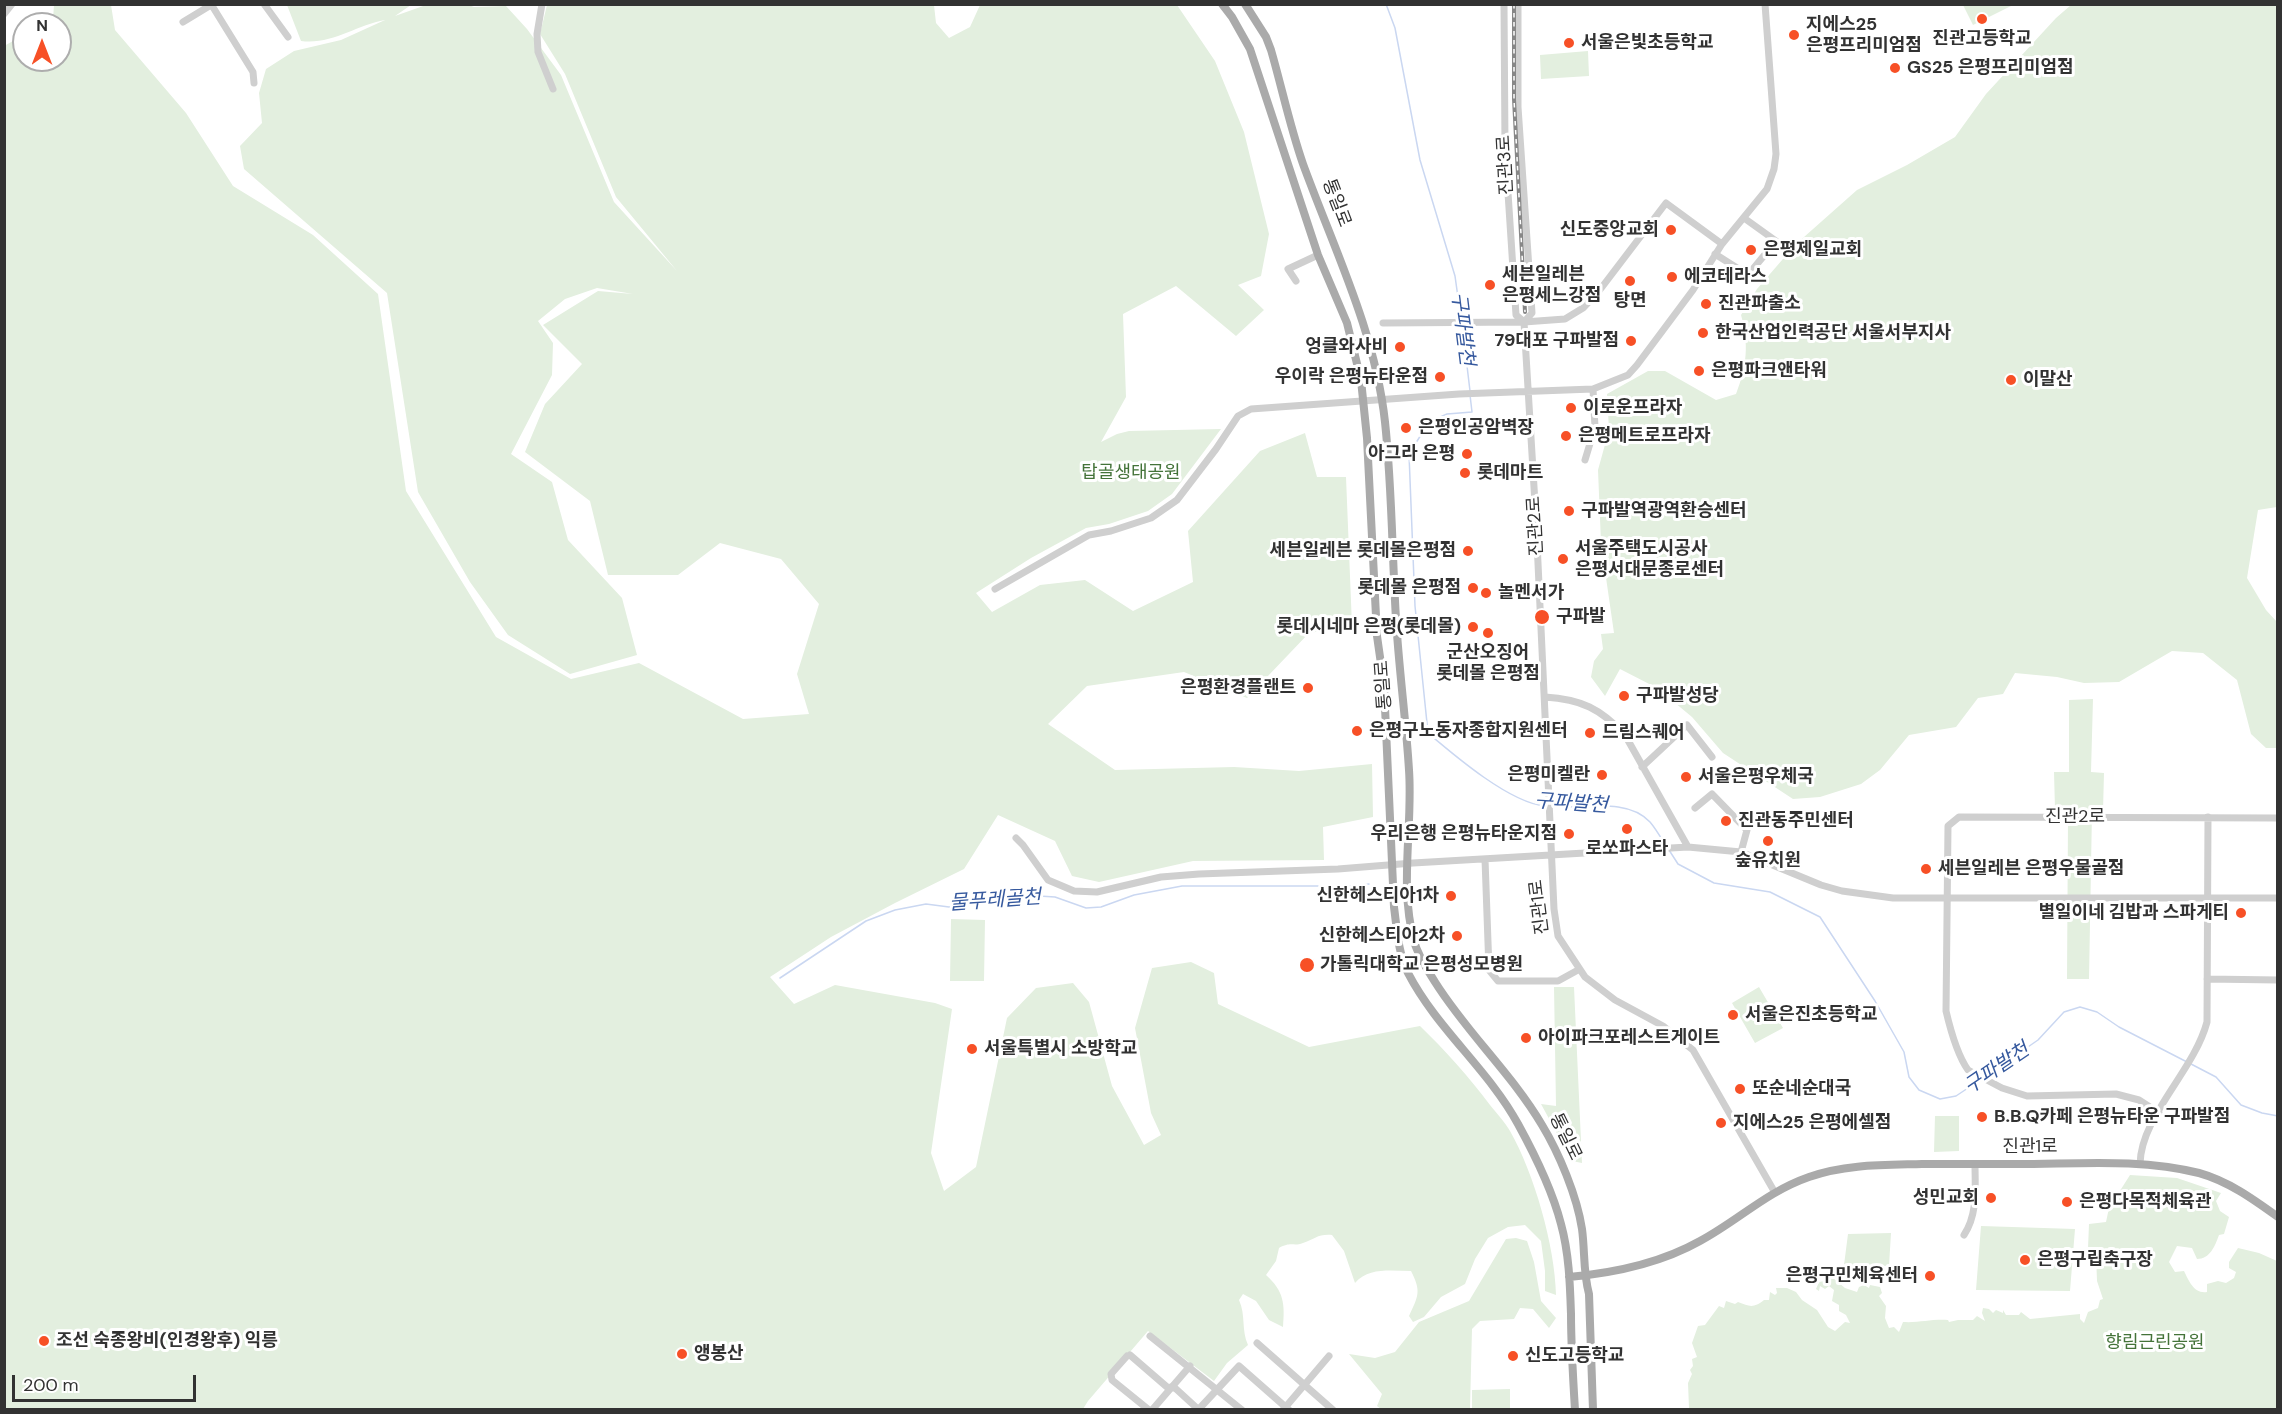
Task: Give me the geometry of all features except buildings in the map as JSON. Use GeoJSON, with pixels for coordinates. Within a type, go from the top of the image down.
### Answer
{"type":"FeatureCollection","features":[{"type":"Feature","properties":{"kind":"main road","name":"통일로"},"geometry":{"type":"LineString","coordinates":[[1222,4],[1232,16],[1250,49],[1318,255],[1347,322],[1361,380],[1367,438],[1377,636],[1384,685],[1394,865],[1394,907],[1398,942],[1408,972],[1431,1009],[1506,1103],[1541,1169],[1561,1224],[1569,1277],[1575,1410]]}},
{"type":"Feature","properties":{"kind":"main road","name":"통일로"},"geometry":{"type":"LineString","coordinates":[[1245,4],[1266,37],[1302,161],[1363,321],[1382,398],[1387,444],[1401,692],[1409,771],[1408,906],[1414,942],[1421,959],[1446,1000],[1522,1095],[1543,1126],[1573,1195],[1585,1248],[1584,1276],[1589,1294],[1593,1410]]}},
{"type":"Feature","properties":{"kind":"main road","name":"진관1로"},"geometry":{"type":"LineString","coordinates":[[1569,1277],[1656,1261],[1700,1241],[1774,1191],[1811,1176],[1854,1167],[1975,1164],[2140,1164],[2171,1167],[2224,1182],[2277,1217]]}},
{"type":"Feature","properties":{"kind":"street"},"geometry":{"type":"LineString","coordinates":[[4,14],[12,4]]}},
{"type":"Feature","properties":{"kind":"street"},"geometry":{"type":"LineString","coordinates":[[264,4],[288,37]]}},
{"type":"Feature","properties":{"kind":"street"},"geometry":{"type":"LineString","coordinates":[[542,4],[537,34],[538,52],[553,89]]}},
{"type":"Feature","properties":{"kind":"street","name":"진관3로"},"geometry":{"type":"LineString","coordinates":[[1504,4],[1503,102],[1508,195],[1516,315],[1524,322]]}},
{"type":"Feature","properties":{"kind":"street","name":"진관3로"},"geometry":{"type":"LineString","coordinates":[[1518,4],[1518,107],[1532,313],[1524,322],[1528,391]]}},
{"type":"Feature","properties":{"kind":"street"},"geometry":{"type":"LineString","coordinates":[[995,589],[1089,535],[1111,531],[1151,518],[1177,500],[1238,416],[1251,409],[1382,398],[1593,389],[1628,375],[1693,290],[1722,244],[1767,189],[1776,154],[1765,4]]}},
{"type":"Feature","properties":{"kind":"street"},"geometry":{"type":"LineString","coordinates":[[183,22],[211,5],[253,72],[254,83]]}},
{"type":"Feature","properties":{"kind":"street"},"geometry":{"type":"LineString","coordinates":[[1383,323],[1524,322],[1564,319],[1583,308],[1599,291],[1666,203],[1722,244]]}},
{"type":"Feature","properties":{"kind":"street"},"geometry":{"type":"LineString","coordinates":[[1715,254],[1748,275],[1776,241],[1744,218]]}},
{"type":"Feature","properties":{"kind":"street"},"geometry":{"type":"LineString","coordinates":[[1296,281],[1288,269],[1318,255]]}},
{"type":"Feature","properties":{"kind":"street"},"geometry":{"type":"LineString","coordinates":[[1585,460],[1595,427],[1593,389]]}},
{"type":"Feature","properties":{"kind":"street","name":"진관2로"},"geometry":{"type":"LineString","coordinates":[[1528,391],[1545,697],[1551,855]]}},
{"type":"Feature","properties":{"kind":"street"},"geometry":{"type":"LineString","coordinates":[[1545,697],[1580,702],[1598,710],[1625,735],[1688,847]]}},
{"type":"Feature","properties":{"kind":"street"},"geometry":{"type":"LineString","coordinates":[[1642,767],[1687,724],[1712,757]]}},
{"type":"Feature","properties":{"kind":"street"},"geometry":{"type":"LineString","coordinates":[[1695,808],[1712,794],[1747,830],[1741,852]]}},
{"type":"Feature","properties":{"kind":"street","name":"진관2로"},"geometry":{"type":"LineString","coordinates":[[2158,1113],[2139,1100],[2126,1096],[2027,1096],[2002,1088],[1968,1070],[1958,1045],[1950,1033],[1946,1011],[1948,826],[1959,817],[2277,818]]}},
{"type":"Feature","properties":{"kind":"street"},"geometry":{"type":"LineString","coordinates":[[2140,1164],[2141,1147],[2158,1113],[2197,1049],[2207,1022],[2208,897],[2205,844],[2208,817]]}},
{"type":"Feature","properties":{"kind":"street"},"geometry":{"type":"LineString","coordinates":[[1016,838],[1048,880],[1074,891],[1097,892],[1161,877],[1198,874],[1270,873],[1688,847],[1741,852],[1821,885],[1842,891],[1893,898],[2277,898]]}},
{"type":"Feature","properties":{"kind":"street","name":"진관1로"},"geometry":{"type":"LineString","coordinates":[[1551,855],[1558,936],[1578,970],[1615,1000],[1663,1026],[1693,1050],[1774,1191]]}},
{"type":"Feature","properties":{"kind":"street"},"geometry":{"type":"LineString","coordinates":[[1485,859],[1489,970],[1498,981],[1558,981],[1578,970]]}},
{"type":"Feature","properties":{"kind":"street"},"geometry":{"type":"LineString","coordinates":[[2207,980],[2277,980]]}},
{"type":"Feature","properties":{"kind":"street"},"geometry":{"type":"LineString","coordinates":[[1964,1235],[1975,1206],[1975,1164]]}},
{"type":"Feature","properties":{"kind":"street"},"geometry":{"type":"LineString","coordinates":[[1150,1336],[1242,1410]]}},
{"type":"Feature","properties":{"kind":"street"},"geometry":{"type":"LineString","coordinates":[[1257,1343],[1333,1410]]}},
{"type":"Feature","properties":{"kind":"street"},"geometry":{"type":"LineString","coordinates":[[1190,1366],[1171,1388],[1151,1410],[1112,1380],[1111,1374],[1128,1356],[1167,1387],[1171,1388],[1175,1388],[1199,1409],[1239,1366],[1286,1409],[1329,1356]]}},
{"type":"Feature","properties":{"kind":"green space","name":"탑골생태공원"},"geometry":{"type":"Polygon","coordinates":[[[54,5],[111,5],[115,30],[186,113],[233,186],[313,235],[378,294],[406,491],[496,637],[571,679],[639,663],[743,719],[809,714],[797,674],[819,604],[781,559],[720,543],[678,575],[608,575],[590,501],[525,452],[545,404],[582,364],[543,325],[598,291],[633,294],[597,288],[565,299],[538,321],[553,343],[552,375],[511,454],[552,482],[568,540],[622,598],[637,655],[570,674],[508,635],[470,582],[418,492],[387,293],[244,169],[240,146],[262,123],[259,93],[266,69],[294,51],[341,40],[385,20],[323,40],[301,41],[287,5],[411,5],[395,16],[426,5],[506,6],[527,29],[561,75],[614,202],[677,271],[616,197],[565,74],[540,34],[547,5],[934,5],[936,23],[949,38],[970,27],[980,5],[1177,5],[1215,61],[1244,132],[1269,234],[1261,276],[1238,285],[1264,310],[1236,336],[1176,286],[1123,314],[1126,397],[1101,442],[1129,431],[1221,429],[1172,494],[1148,511],[1109,524],[1086,528],[1031,558],[976,593],[992,612],[1040,585],[1085,580],[1133,611],[1193,582],[1188,531],[1260,451],[1305,433],[1317,477],[1346,477],[1352,626],[1309,633],[1247,698],[1184,672],[1087,686],[1048,724],[1115,770],[1234,767],[1299,771],[1372,764],[1373,817],[1323,827],[1324,860],[1193,861],[1099,882],[1072,876],[1055,841],[998,815],[964,869],[831,937],[770,977],[794,1004],[835,985],[935,1003],[952,1009],[931,1153],[944,1191],[976,1167],[1007,1018],[1036,988],[1073,983],[1089,1002],[1112,1086],[1144,1145],[1161,1135],[1151,1113],[1135,1028],[1152,968],[1191,962],[1214,973],[1218,1004],[1309,1047],[1420,1026],[1474,1084],[1506,1124],[1519,1148],[1542,1210],[1552,1255],[1556,1295],[1545,1291],[1541,1241],[1525,1225],[1508,1227],[1488,1238],[1475,1259],[1465,1284],[1441,1297],[1424,1317],[1413,1322],[1409,1316],[1418,1293],[1411,1271],[1374,1272],[1355,1283],[1344,1251],[1332,1235],[1320,1236],[1300,1244],[1279,1248],[1276,1261],[1266,1275],[1277,1287],[1282,1298],[1283,1327],[1269,1320],[1256,1301],[1243,1294],[1239,1300],[1248,1345],[1227,1363],[1214,1381],[1148,1331],[1083,1409],[5,1409],[4,46],[12,42],[12,72],[72,72],[72,12],[54,12],[54,5]]]}},
{"type":"Feature","properties":{"kind":"green space"},"geometry":{"type":"Polygon","coordinates":[[[1963,5],[2013,5],[1973,25],[1963,5]]]}},
{"type":"Feature","properties":{"kind":"green space"},"geometry":{"type":"Polygon","coordinates":[[[2071,5],[2277,5],[2277,507],[2258,510],[2247,578],[2266,610],[2277,622],[2277,748],[2266,748],[2251,734],[2237,680],[2203,653],[2172,651],[2119,682],[2084,683],[2057,677],[2015,673],[2003,694],[1978,698],[1956,727],[1909,735],[1880,770],[1861,784],[1820,797],[1793,799],[1723,753],[1692,717],[1657,688],[1620,669],[1605,696],[1591,677],[1594,661],[1603,649],[1601,634],[1614,633],[1601,543],[1598,470],[1609,430],[1607,394],[1648,371],[1665,371],[1716,400],[1736,394],[1743,374],[1746,355],[1741,315],[1757,289],[1795,245],[1857,190],[1955,137],[1986,94],[2056,18],[2071,5]]]}},
{"type":"Feature","properties":{"kind":"green space"},"geometry":{"type":"Polygon","coordinates":[[[1588,51],[1589,76],[1541,79],[1540,55],[1588,51]]]}},
{"type":"Feature","properties":{"kind":"green space"},"geometry":{"type":"Polygon","coordinates":[[[2093,699],[2091,772],[2104,773],[2103,811],[2092,811],[2089,979],[2067,979],[2068,818],[2067,810],[2055,809],[2054,772],[2069,772],[2069,700],[2093,699]]]}},
{"type":"Feature","properties":{"kind":"green space"},"geometry":{"type":"Polygon","coordinates":[[[951,919],[985,920],[984,981],[950,981],[951,919]]]}},
{"type":"Feature","properties":{"kind":"green space"},"geometry":{"type":"Polygon","coordinates":[[[1554,987],[1574,987],[1582,1163],[1572,1161],[1541,1104],[1556,1106],[1554,987]]]}},
{"type":"Feature","properties":{"kind":"green space"},"geometry":{"type":"Polygon","coordinates":[[[1759,987],[1783,1028],[1755,1043],[1732,1003],[1759,987]]]}},
{"type":"Feature","properties":{"kind":"green space"},"geometry":{"type":"Polygon","coordinates":[[[1935,1116],[1959,1116],[1959,1151],[1934,1152],[1935,1116]]]}},
{"type":"Feature","properties":{"kind":"green space","name":"향림근린공원"},"geometry":{"type":"Polygon","coordinates":[[[2130,1175],[2177,1178],[2221,1193],[2216,1201],[2220,1211],[2229,1217],[2224,1234],[2219,1235],[2211,1251],[2205,1257],[2197,1259],[2192,1248],[2177,1246],[2169,1262],[2175,1272],[2184,1271],[2192,1286],[2199,1291],[2207,1292],[2207,1284],[2218,1281],[2226,1283],[2234,1278],[2236,1272],[2229,1268],[2229,1262],[2238,1248],[2259,1253],[2277,1261],[2277,1409],[1688,1409],[1688,1383],[1692,1374],[1690,1370],[1693,1366],[1692,1359],[1697,1357],[1692,1343],[1698,1326],[1705,1325],[1719,1306],[1724,1308],[1726,1301],[1749,1306],[1755,1305],[1769,1300],[1770,1292],[1775,1295],[1777,1293],[1776,1288],[1787,1288],[1796,1292],[1802,1300],[1817,1310],[1828,1327],[1835,1331],[1845,1322],[1850,1323],[1846,1315],[1839,1311],[1839,1305],[1832,1301],[1834,1290],[1829,1286],[1825,1289],[1820,1286],[1819,1291],[1816,1289],[1819,1282],[1825,1281],[1828,1277],[1833,1278],[1845,1288],[1857,1292],[1859,1287],[1864,1285],[1869,1288],[1870,1285],[1880,1287],[1882,1293],[1879,1296],[1886,1306],[1885,1318],[1889,1328],[1894,1327],[1899,1332],[1903,1322],[1948,1320],[1949,1322],[1973,1320],[1977,1316],[1985,1321],[1983,1308],[1993,1313],[1996,1310],[2003,1313],[2003,1310],[2006,1315],[2019,1315],[2021,1312],[2030,1319],[2080,1314],[2080,1319],[2084,1323],[2088,1312],[2098,1308],[2100,1300],[2103,1299],[2097,1281],[2096,1255],[2090,1253],[2088,1248],[2089,1224],[2106,1222],[2109,1208],[2130,1175]]]}},
{"type":"Feature","properties":{"kind":"green space","name":"은평구립축구장"},"geometry":{"type":"Polygon","coordinates":[[[1981,1226],[2075,1229],[2070,1291],[1976,1290],[1981,1226]]]}},
{"type":"Feature","properties":{"kind":"green space"},"geometry":{"type":"Polygon","coordinates":[[[1891,1233],[1889,1266],[1844,1265],[1848,1234],[1891,1233]]]}},
{"type":"Feature","properties":{"kind":"green space"},"geometry":{"type":"Polygon","coordinates":[[[1516,1238],[1527,1241],[1534,1262],[1541,1301],[1556,1318],[1549,1328],[1533,1309],[1520,1308],[1514,1319],[1480,1321],[1472,1329],[1470,1409],[1381,1409],[1377,1406],[1382,1394],[1349,1354],[1375,1358],[1395,1352],[1419,1322],[1469,1301],[1506,1239],[1516,1238]]]}},
{"type":"Feature","properties":{"kind":"green space"},"geometry":{"type":"Polygon","coordinates":[[[1510,1389],[1510,1409],[1472,1409],[1472,1390],[1510,1389]]]}},
{"type":"Feature","properties":{"kind":"waterway","name":"구파발천"},"geometry":{"type":"LineString","coordinates":[[1386,4],[1395,28],[1420,160],[1455,276],[1461,319]]}},
{"type":"Feature","properties":{"kind":"waterway","name":"구파발천"},"geometry":{"type":"LineString","coordinates":[[1462,324],[1470,391]]}},
{"type":"Feature","properties":{"kind":"waterway","name":"구파발천"},"geometry":{"type":"LineString","coordinates":[[1470,395],[1472,412],[1447,414],[1429,422],[1409,454],[1415,606],[1428,733],[1500,788],[1516,797],[1545,806]]}},
{"type":"Feature","properties":{"kind":"waterway","name":"구파발천"},"geometry":{"type":"LineString","coordinates":[[1553,807],[1604,806],[1629,809],[1650,822],[1666,846]]}},
{"type":"Feature","properties":{"kind":"waterway","name":"구파발천"},"geometry":{"type":"LineString","coordinates":[[1669,850],[1678,864],[1714,883],[1770,892],[1820,917],[1875,1001],[1904,1052],[1909,1077],[1919,1090],[1940,1099],[1956,1096],[1980,1080]]}},
{"type":"Feature","properties":{"kind":"waterway","name":"물푸레골천"},"geometry":{"type":"LineString","coordinates":[[780,978],[866,921],[895,910],[926,904],[949,907],[973,905],[1023,895],[1055,897],[1086,908],[1101,907],[1134,895],[1182,886],[1352,886],[1369,884]]}},
{"type":"Feature","properties":{"kind":"waterway","name":"구파발천"},"geometry":{"type":"LineString","coordinates":[[1986,1076],[2038,1040],[2064,1012],[2080,1007],[2097,1012],[2119,1027],[2187,1062]]}},
{"type":"Feature","properties":{"kind":"waterway","name":"구파발천"},"geometry":{"type":"LineString","coordinates":[[2191,1064],[2216,1077],[2241,1105],[2278,1116]]}},
{"type":"Feature","properties":{"kind":"railway"},"geometry":{"type":"LineString","coordinates":[[1514,4],[1514,99],[1525,312]]}},
{"type":"Feature","properties":{"kind":"place","name":"진관고등학교"},"geometry":{"type":"Point","coordinates":[1982,19]}},
{"type":"Feature","properties":{"kind":"place","name":"지에스25 은평프리미엄점"},"geometry":{"type":"Point","coordinates":[1794,35]}},
{"type":"Feature","properties":{"kind":"place","name":"서울은빛초등학교"},"geometry":{"type":"Point","coordinates":[1569,43]}},
{"type":"Feature","properties":{"kind":"place","name":"GS25 은평프리미엄점"},"geometry":{"type":"Point","coordinates":[1895,68]}},
{"type":"Feature","properties":{"kind":"place","name":"신도중앙교회"},"geometry":{"type":"Point","coordinates":[1671,230]}},
{"type":"Feature","properties":{"kind":"place","name":"은평제일교회"},"geometry":{"type":"Point","coordinates":[1751,250]}},
{"type":"Feature","properties":{"kind":"place","name":"에코테라스"},"geometry":{"type":"Point","coordinates":[1672,277]}},
{"type":"Feature","properties":{"kind":"place","name":"탕면"},"geometry":{"type":"Point","coordinates":[1630,281]}},
{"type":"Feature","properties":{"kind":"place","name":"세븐일레븐 은평세느강점"},"geometry":{"type":"Point","coordinates":[1490,285]}},
{"type":"Feature","properties":{"kind":"place","name":"진관파출소"},"geometry":{"type":"Point","coordinates":[1706,304]}},
{"type":"Feature","properties":{"kind":"place","name":"한국산업인력공단 서울서부지사"},"geometry":{"type":"Point","coordinates":[1703,333]}},
{"type":"Feature","properties":{"kind":"place","name":"79대포 구파발점"},"geometry":{"type":"Point","coordinates":[1631,341]}},
{"type":"Feature","properties":{"kind":"place","name":"엉클와사비"},"geometry":{"type":"Point","coordinates":[1400,347]}},
{"type":"Feature","properties":{"kind":"place","name":"은평파크앤타워"},"geometry":{"type":"Point","coordinates":[1699,371]}},
{"type":"Feature","properties":{"kind":"place","name":"우이락 은평뉴타운점"},"geometry":{"type":"Point","coordinates":[1440,377]}},
{"type":"Feature","properties":{"kind":"place","name":"이말산"},"geometry":{"type":"Point","coordinates":[2011,380]}},
{"type":"Feature","properties":{"kind":"place","name":"이로운프라자"},"geometry":{"type":"Point","coordinates":[1571,408]}},
{"type":"Feature","properties":{"kind":"place","name":"은평인공암벽장"},"geometry":{"type":"Point","coordinates":[1406,428]}},
{"type":"Feature","properties":{"kind":"place","name":"은평메트로프라자"},"geometry":{"type":"Point","coordinates":[1566,436]}},
{"type":"Feature","properties":{"kind":"place","name":"아그라 은평"},"geometry":{"type":"Point","coordinates":[1467,454]}},
{"type":"Feature","properties":{"kind":"place","name":"롯데마트"},"geometry":{"type":"Point","coordinates":[1465,473]}},
{"type":"Feature","properties":{"kind":"place","name":"구파발역광역환승센터"},"geometry":{"type":"Point","coordinates":[1569,511]}},
{"type":"Feature","properties":{"kind":"place","name":"세븐일레븐 롯데몰은평점"},"geometry":{"type":"Point","coordinates":[1468,551]}},
{"type":"Feature","properties":{"kind":"place","name":"서울주택도시공사 은평서대문종로센터"},"geometry":{"type":"Point","coordinates":[1563,559]}},
{"type":"Feature","properties":{"kind":"place","name":"롯데몰 은평점"},"geometry":{"type":"Point","coordinates":[1473,588]}},
{"type":"Feature","properties":{"kind":"place","name":"놀멘서가"},"geometry":{"type":"Point","coordinates":[1486,593]}},
{"type":"Feature","properties":{"kind":"place","name":"구파발"},"geometry":{"type":"Point","coordinates":[1542,617]}},
{"type":"Feature","properties":{"kind":"place","name":"롯데시네마 은평(롯데몰)"},"geometry":{"type":"Point","coordinates":[1473,627]}},
{"type":"Feature","properties":{"kind":"place","name":"군산오징어 롯데몰 은평점"},"geometry":{"type":"Point","coordinates":[1488,633]}},
{"type":"Feature","properties":{"kind":"place","name":"은평환경플랜트"},"geometry":{"type":"Point","coordinates":[1308,688]}},
{"type":"Feature","properties":{"kind":"place","name":"구파발성당"},"geometry":{"type":"Point","coordinates":[1624,696]}},
{"type":"Feature","properties":{"kind":"place","name":"은평구노동자종합지원센터"},"geometry":{"type":"Point","coordinates":[1357,731]}},
{"type":"Feature","properties":{"kind":"place","name":"드림스퀘어"},"geometry":{"type":"Point","coordinates":[1590,733]}},
{"type":"Feature","properties":{"kind":"place","name":"은평미켈란"},"geometry":{"type":"Point","coordinates":[1602,775]}},
{"type":"Feature","properties":{"kind":"place","name":"서울은평우체국"},"geometry":{"type":"Point","coordinates":[1686,777]}},
{"type":"Feature","properties":{"kind":"place","name":"진관동주민센터"},"geometry":{"type":"Point","coordinates":[1726,821]}},
{"type":"Feature","properties":{"kind":"place","name":"로쏘파스타"},"geometry":{"type":"Point","coordinates":[1627,829]}},
{"type":"Feature","properties":{"kind":"place","name":"우리은행 은평뉴타운지점"},"geometry":{"type":"Point","coordinates":[1569,834]}},
{"type":"Feature","properties":{"kind":"place","name":"숲유치원"},"geometry":{"type":"Point","coordinates":[1768,841]}},
{"type":"Feature","properties":{"kind":"place","name":"세븐일레븐 은평우물골점"},"geometry":{"type":"Point","coordinates":[1926,869]}},
{"type":"Feature","properties":{"kind":"place","name":"신한헤스티아1차"},"geometry":{"type":"Point","coordinates":[1451,896]}},
{"type":"Feature","properties":{"kind":"place","name":"별일이네 김밥과 스파게티"},"geometry":{"type":"Point","coordinates":[2241,913]}},
{"type":"Feature","properties":{"kind":"place","name":"신한헤스티아2차"},"geometry":{"type":"Point","coordinates":[1457,936]}},
{"type":"Feature","properties":{"kind":"place","name":"가톨릭대학교 은평성모병원"},"geometry":{"type":"Point","coordinates":[1307,965]}},
{"type":"Feature","properties":{"kind":"place","name":"서울은진초등학교"},"geometry":{"type":"Point","coordinates":[1733,1015]}},
{"type":"Feature","properties":{"kind":"place","name":"아이파크포레스트게이트"},"geometry":{"type":"Point","coordinates":[1526,1038]}},
{"type":"Feature","properties":{"kind":"place","name":"서울특별시 소방학교"},"geometry":{"type":"Point","coordinates":[972,1049]}},
{"type":"Feature","properties":{"kind":"place","name":"또순네순대국"},"geometry":{"type":"Point","coordinates":[1740,1089]}},
{"type":"Feature","properties":{"kind":"place","name":"B.B.Q카페 은평뉴타운 구파발점"},"geometry":{"type":"Point","coordinates":[1982,1117]}},
{"type":"Feature","properties":{"kind":"place","name":"지에스25 은평에셀점"},"geometry":{"type":"Point","coordinates":[1721,1123]}},
{"type":"Feature","properties":{"kind":"place","name":"성민교회"},"geometry":{"type":"Point","coordinates":[1991,1198]}},
{"type":"Feature","properties":{"kind":"place","name":"은평다목적체육관"},"geometry":{"type":"Point","coordinates":[2067,1202]}},
{"type":"Feature","properties":{"kind":"place","name":"은평구립축구장"},"geometry":{"type":"Point","coordinates":[2025,1260]}},
{"type":"Feature","properties":{"kind":"place","name":"은평구민체육센터"},"geometry":{"type":"Point","coordinates":[1930,1276]}},
{"type":"Feature","properties":{"kind":"place","name":"조선 숙종왕비(인경왕후) 익릉"},"geometry":{"type":"Point","coordinates":[44,1341]}},
{"type":"Feature","properties":{"kind":"place","name":"앵봉산"},"geometry":{"type":"Point","coordinates":[682,1354]}},
{"type":"Feature","properties":{"kind":"place","name":"신도고등학교"},"geometry":{"type":"Point","coordinates":[1513,1356]}}]}
